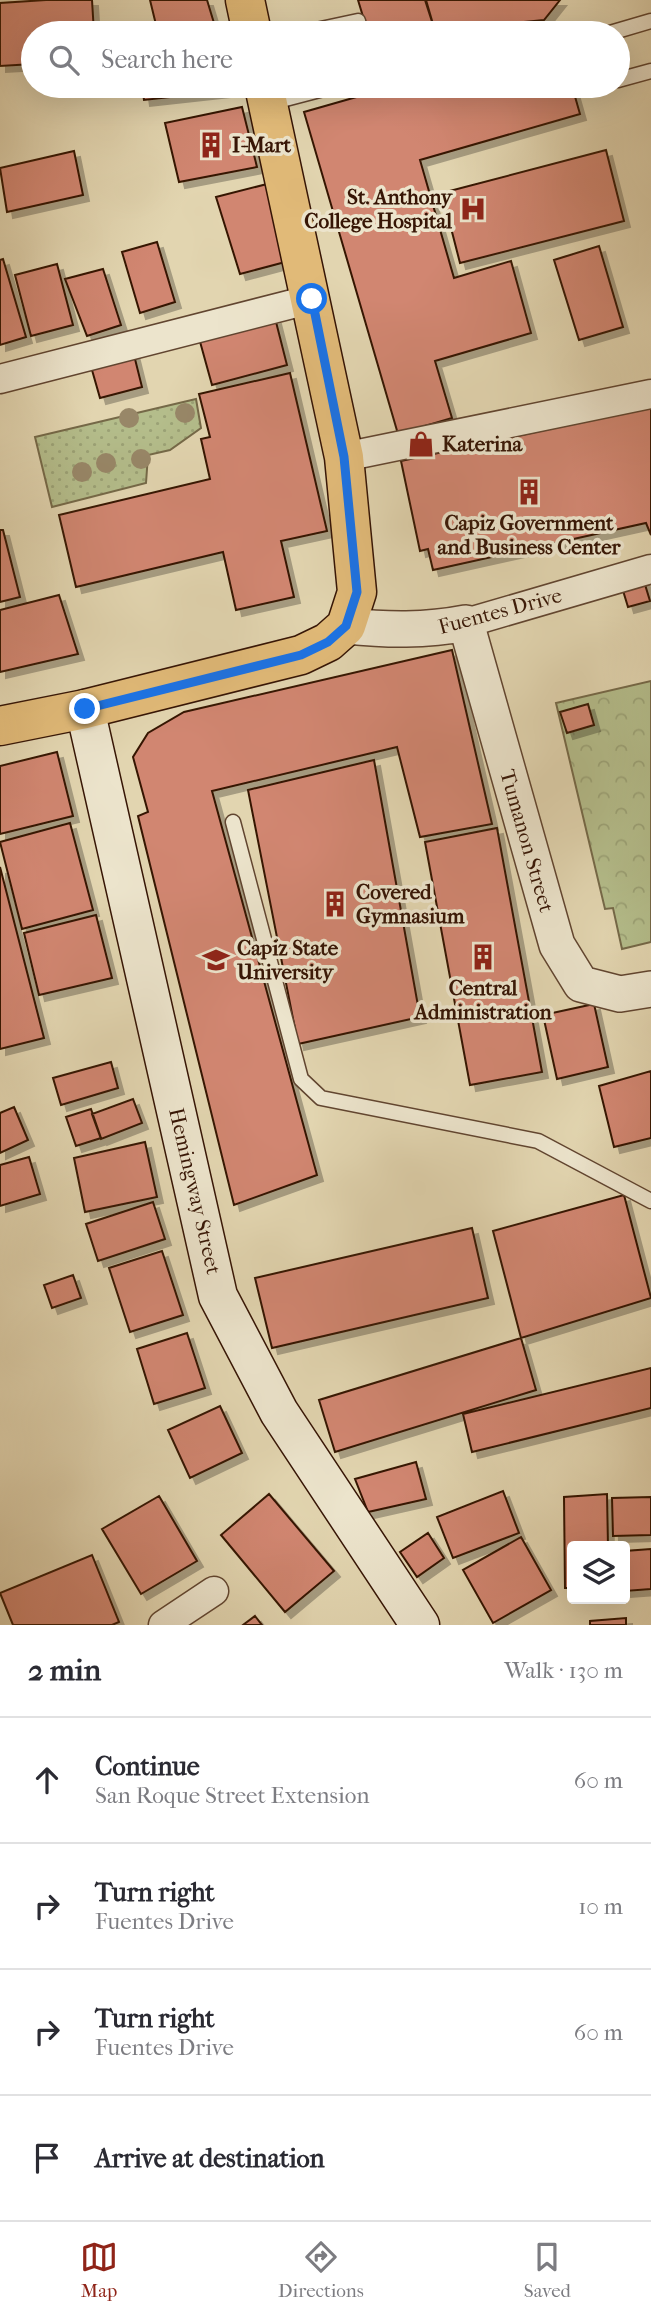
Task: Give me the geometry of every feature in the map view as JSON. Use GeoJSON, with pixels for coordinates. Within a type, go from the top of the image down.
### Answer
{"type":"FeatureCollection","features":[{"type":"Feature","properties":{"kind":"main road"},"geometry":{"type":"LineString","coordinates":[[244,0],[249,21]]}},
{"type":"Feature","properties":{"kind":"main road"},"geometry":{"type":"LineString","coordinates":[[0,726],[85,709],[301,655],[328,642],[352,609],[344,457],[267,98]]}},
{"type":"Feature","properties":{"kind":"main road","name":"Hemingway Street"},"geometry":{"type":"LineString","coordinates":[[85,709],[218,1296],[279,1412],[420,1625]]}},
{"type":"Feature","properties":{"kind":"street"},"geometry":{"type":"LineString","coordinates":[[0,379],[312,299]]}},
{"type":"Feature","properties":{"kind":"street"},"geometry":{"type":"LineString","coordinates":[[344,457],[651,394]]}},
{"type":"Feature","properties":{"kind":"street","name":"Fuentes Drive"},"geometry":{"type":"LineString","coordinates":[[352,609],[422,630],[466,623],[651,569]]}},
{"type":"Feature","properties":{"kind":"street","name":"Tumanon Street"},"geometry":{"type":"LineString","coordinates":[[466,623],[557,945],[581,984],[620,994],[651,989]]}},
{"type":"Feature","properties":{"kind":"street"},"geometry":{"type":"LineString","coordinates":[[163,1625],[214,1591]]}},
{"type":"Feature","properties":{"kind":"lane"},"geometry":{"type":"LineString","coordinates":[[630,27],[651,21]]}},
{"type":"Feature","properties":{"kind":"lane"},"geometry":{"type":"LineString","coordinates":[[630,76],[651,71]]}},
{"type":"Feature","properties":{"kind":"lane"},"geometry":{"type":"LineString","coordinates":[[233,822],[301,1079],[321,1098],[538,1141],[651,1201]]}},
{"type":"Feature","properties":{"kind":"green space"},"geometry":{"type":"Polygon","coordinates":[[[196,399],[201,428],[170,450],[148,455],[146,483],[52,507],[35,437],[196,399]]]}},
{"type":"Feature","properties":{"kind":"green space"},"geometry":{"type":"Polygon","coordinates":[[[651,681],[651,942],[622,949],[613,908],[605,909],[556,703],[651,681]]]}},
{"type":"Feature","properties":{"kind":"building"},"geometry":{"type":"Polygon","coordinates":[[[92,0],[93,21],[21,21],[21,65],[0,66],[0,3],[92,0]]]}},
{"type":"Feature","properties":{"kind":"building"},"geometry":{"type":"Polygon","coordinates":[[[150,0],[207,0],[213,21],[155,21],[150,0]]]}},
{"type":"Feature","properties":{"kind":"building"},"geometry":{"type":"Polygon","coordinates":[[[358,0],[425,0],[432,21],[364,21],[358,0]]]}},
{"type":"Feature","properties":{"kind":"building"},"geometry":{"type":"Polygon","coordinates":[[[426,0],[560,0],[544,20],[432,21],[426,0]]]}},
{"type":"Feature","properties":{"kind":"building"},"geometry":{"type":"Polygon","coordinates":[[[353,98],[575,98],[580,114],[420,160],[454,278],[511,261],[531,333],[435,361],[452,418],[398,434],[304,112],[353,98]]]}},
{"type":"Feature","properties":{"kind":"building","name":"I-Mart"},"geometry":{"type":"Polygon","coordinates":[[[242,107],[257,167],[179,182],[165,123],[242,107]]]}},
{"type":"Feature","properties":{"kind":"building"},"geometry":{"type":"Polygon","coordinates":[[[606,150],[624,221],[460,263],[442,193],[606,150]]]}},
{"type":"Feature","properties":{"kind":"building"},"geometry":{"type":"Polygon","coordinates":[[[74,151],[83,195],[7,212],[0,168],[74,151]]]}},
{"type":"Feature","properties":{"kind":"building"},"geometry":{"type":"Polygon","coordinates":[[[271,183],[289,261],[240,274],[216,197],[271,183]]]}},
{"type":"Feature","properties":{"kind":"building"},"geometry":{"type":"Polygon","coordinates":[[[157,242],[175,302],[140,313],[122,252],[157,242]]]}},
{"type":"Feature","properties":{"kind":"building"},"geometry":{"type":"Polygon","coordinates":[[[599,246],[623,327],[579,340],[554,260],[599,246]]]}},
{"type":"Feature","properties":{"kind":"building"},"geometry":{"type":"Polygon","coordinates":[[[3,259],[26,337],[0,345],[0,260],[3,259]]]}},
{"type":"Feature","properties":{"kind":"building"},"geometry":{"type":"Polygon","coordinates":[[[57,264],[73,325],[31,336],[15,275],[57,264]]]}},
{"type":"Feature","properties":{"kind":"building"},"geometry":{"type":"Polygon","coordinates":[[[103,269],[121,325],[87,336],[65,279],[103,269]]]}},
{"type":"Feature","properties":{"kind":"building"},"geometry":{"type":"Polygon","coordinates":[[[275,318],[287,365],[212,385],[199,338],[275,318]]]}},
{"type":"Feature","properties":{"kind":"building"},"geometry":{"type":"Polygon","coordinates":[[[133,351],[142,387],[100,398],[90,363],[133,351]]]}},
{"type":"Feature","properties":{"kind":"building"},"geometry":{"type":"Polygon","coordinates":[[[290,373],[327,531],[281,541],[294,597],[236,610],[223,552],[76,587],[59,515],[210,479],[201,439],[210,437],[199,394],[290,373]]]}},
{"type":"Feature","properties":{"kind":"building","name":"Capiz Government and Business Center"},"geometry":{"type":"Polygon","coordinates":[[[651,407],[651,535],[646,523],[433,570],[428,549],[420,551],[401,461],[651,407]]]}},
{"type":"Feature","properties":{"kind":"building"},"geometry":{"type":"Polygon","coordinates":[[[0,530],[3,530],[20,597],[0,602],[0,530]]]}},
{"type":"Feature","properties":{"kind":"building"},"geometry":{"type":"Polygon","coordinates":[[[643,578],[650,601],[628,607],[621,584],[643,578]]]}},
{"type":"Feature","properties":{"kind":"building"},"geometry":{"type":"Polygon","coordinates":[[[59,595],[78,654],[0,672],[0,610],[59,595]]]}},
{"type":"Feature","properties":{"kind":"building","name":"Capiz State University"},"geometry":{"type":"Polygon","coordinates":[[[452,650],[492,824],[420,837],[397,747],[212,791],[317,1175],[234,1205],[138,816],[148,812],[133,757],[148,733],[184,712],[452,650]]]}},
{"type":"Feature","properties":{"kind":"building"},"geometry":{"type":"Polygon","coordinates":[[[588,704],[594,725],[567,733],[560,712],[588,704]]]}},
{"type":"Feature","properties":{"kind":"building"},"geometry":{"type":"Polygon","coordinates":[[[57,752],[73,816],[0,834],[0,766],[57,752]]]}},
{"type":"Feature","properties":{"kind":"building","name":"Covered Gymnasium"},"geometry":{"type":"Polygon","coordinates":[[[374,760],[420,1017],[298,1044],[248,790],[374,760]]]}},
{"type":"Feature","properties":{"kind":"building"},"geometry":{"type":"Polygon","coordinates":[[[70,823],[93,910],[22,929],[0,842],[70,823]]]}},
{"type":"Feature","properties":{"kind":"building","name":"Central Administration"},"geometry":{"type":"Polygon","coordinates":[[[497,828],[542,1072],[470,1085],[425,842],[497,828]]]}},
{"type":"Feature","properties":{"kind":"building"},"geometry":{"type":"Polygon","coordinates":[[[0,867],[44,1038],[0,1049],[0,867]]]}},
{"type":"Feature","properties":{"kind":"building"},"geometry":{"type":"Polygon","coordinates":[[[96,915],[112,978],[39,995],[24,933],[96,915]]]}},
{"type":"Feature","properties":{"kind":"building"},"geometry":{"type":"Polygon","coordinates":[[[594,1004],[608,1067],[557,1079],[543,1015],[594,1004]]]}},
{"type":"Feature","properties":{"kind":"building"},"geometry":{"type":"Polygon","coordinates":[[[111,1062],[118,1088],[61,1105],[53,1078],[111,1062]]]}},
{"type":"Feature","properties":{"kind":"building"},"geometry":{"type":"Polygon","coordinates":[[[651,1071],[651,1138],[614,1147],[599,1086],[651,1071]]]}},
{"type":"Feature","properties":{"kind":"building"},"geometry":{"type":"Polygon","coordinates":[[[133,1099],[142,1123],[101,1139],[92,1114],[133,1099]]]}},
{"type":"Feature","properties":{"kind":"building"},"geometry":{"type":"Polygon","coordinates":[[[14,1107],[28,1140],[0,1153],[0,1113],[14,1107]]]}},
{"type":"Feature","properties":{"kind":"building"},"geometry":{"type":"Polygon","coordinates":[[[91,1109],[101,1138],[76,1146],[66,1117],[91,1109]]]}},
{"type":"Feature","properties":{"kind":"building"},"geometry":{"type":"Polygon","coordinates":[[[145,1142],[157,1197],[85,1212],[74,1158],[145,1142]]]}},
{"type":"Feature","properties":{"kind":"building"},"geometry":{"type":"Polygon","coordinates":[[[29,1157],[40,1194],[0,1206],[0,1165],[29,1157]]]}},
{"type":"Feature","properties":{"kind":"building"},"geometry":{"type":"Polygon","coordinates":[[[624,1195],[651,1298],[521,1338],[493,1231],[624,1195]]]}},
{"type":"Feature","properties":{"kind":"building"},"geometry":{"type":"Polygon","coordinates":[[[153,1202],[165,1239],[98,1261],[86,1224],[153,1202]]]}},
{"type":"Feature","properties":{"kind":"building"},"geometry":{"type":"Polygon","coordinates":[[[472,1228],[488,1298],[272,1348],[255,1278],[472,1228]]]}},
{"type":"Feature","properties":{"kind":"building"},"geometry":{"type":"Polygon","coordinates":[[[162,1251],[183,1315],[130,1332],[109,1268],[162,1251]]]}},
{"type":"Feature","properties":{"kind":"building"},"geometry":{"type":"Polygon","coordinates":[[[73,1275],[81,1298],[52,1308],[44,1285],[73,1275]]]}},
{"type":"Feature","properties":{"kind":"building"},"geometry":{"type":"Polygon","coordinates":[[[187,1333],[205,1388],[154,1404],[137,1349],[187,1333]]]}},
{"type":"Feature","properties":{"kind":"building"},"geometry":{"type":"Polygon","coordinates":[[[521,1338],[536,1390],[335,1452],[319,1400],[521,1338]]]}},
{"type":"Feature","properties":{"kind":"building"},"geometry":{"type":"Polygon","coordinates":[[[651,1368],[651,1408],[472,1452],[463,1414],[651,1368]]]}},
{"type":"Feature","properties":{"kind":"building"},"geometry":{"type":"Polygon","coordinates":[[[220,1406],[242,1453],[190,1478],[168,1430],[220,1406]]]}},
{"type":"Feature","properties":{"kind":"building"},"geometry":{"type":"Polygon","coordinates":[[[416,1462],[426,1499],[368,1512],[355,1479],[416,1462]]]}},
{"type":"Feature","properties":{"kind":"building"},"geometry":{"type":"Polygon","coordinates":[[[503,1491],[519,1533],[453,1558],[437,1517],[503,1491]]]}},
{"type":"Feature","properties":{"kind":"building"},"geometry":{"type":"Polygon","coordinates":[[[269,1494],[334,1571],[285,1612],[221,1535],[269,1494]]]}},
{"type":"Feature","properties":{"kind":"building"},"geometry":{"type":"Polygon","coordinates":[[[607,1494],[608,1541],[567,1541],[567,1588],[565,1588],[564,1497],[607,1494]]]}},
{"type":"Feature","properties":{"kind":"building"},"geometry":{"type":"Polygon","coordinates":[[[159,1496],[197,1561],[141,1594],[102,1529],[159,1496]]]}},
{"type":"Feature","properties":{"kind":"building"},"geometry":{"type":"Polygon","coordinates":[[[651,1497],[651,1535],[613,1536],[612,1498],[651,1497]]]}},
{"type":"Feature","properties":{"kind":"building"},"geometry":{"type":"Polygon","coordinates":[[[428,1533],[444,1558],[417,1577],[400,1552],[428,1533]]]}},
{"type":"Feature","properties":{"kind":"building"},"geometry":{"type":"Polygon","coordinates":[[[521,1537],[551,1590],[493,1623],[463,1570],[521,1537]]]}},
{"type":"Feature","properties":{"kind":"building"},"geometry":{"type":"Polygon","coordinates":[[[651,1549],[651,1589],[630,1591],[630,1551],[651,1549]]]}},
{"type":"Feature","properties":{"kind":"building"},"geometry":{"type":"Polygon","coordinates":[[[92,1555],[119,1622],[112,1625],[13,1625],[0,1593],[92,1555]]]}},
{"type":"Feature","properties":{"kind":"building"},"geometry":{"type":"Polygon","coordinates":[[[255,1616],[262,1625],[243,1625],[255,1616]]]}},
{"type":"Feature","properties":{"kind":"building"},"geometry":{"type":"Polygon","coordinates":[[[626,1618],[626,1625],[590,1625],[590,1621],[626,1618]]]}},
{"type":"Feature","properties":{"kind":"place","name":"I-Mart"},"geometry":{"type":"Point","coordinates":[211,145]}},
{"type":"Feature","properties":{"kind":"place","name":"St. Anthony College Hospital"},"geometry":{"type":"Point","coordinates":[473,209]}},
{"type":"Feature","properties":{"kind":"place","name":"Katerina"},"geometry":{"type":"Point","coordinates":[421,444]}},
{"type":"Feature","properties":{"kind":"place","name":"Capiz Government and Business Center"},"geometry":{"type":"Point","coordinates":[529,492]}},
{"type":"Feature","properties":{"kind":"place","name":"Covered Gymnasium"},"geometry":{"type":"Point","coordinates":[335,904]}},
{"type":"Feature","properties":{"kind":"place","name":"Central Administration"},"geometry":{"type":"Point","coordinates":[483,957]}},
{"type":"Feature","properties":{"kind":"place","name":"Capiz State University"},"geometry":{"type":"Point","coordinates":[216,960]}},
{"type":"Feature","properties":{"kind":"route"},"geometry":{"type":"LineString","coordinates":[[85,709],[301,655],[328,642],[346,626],[357,592],[344,457],[312,299]]}}]}
